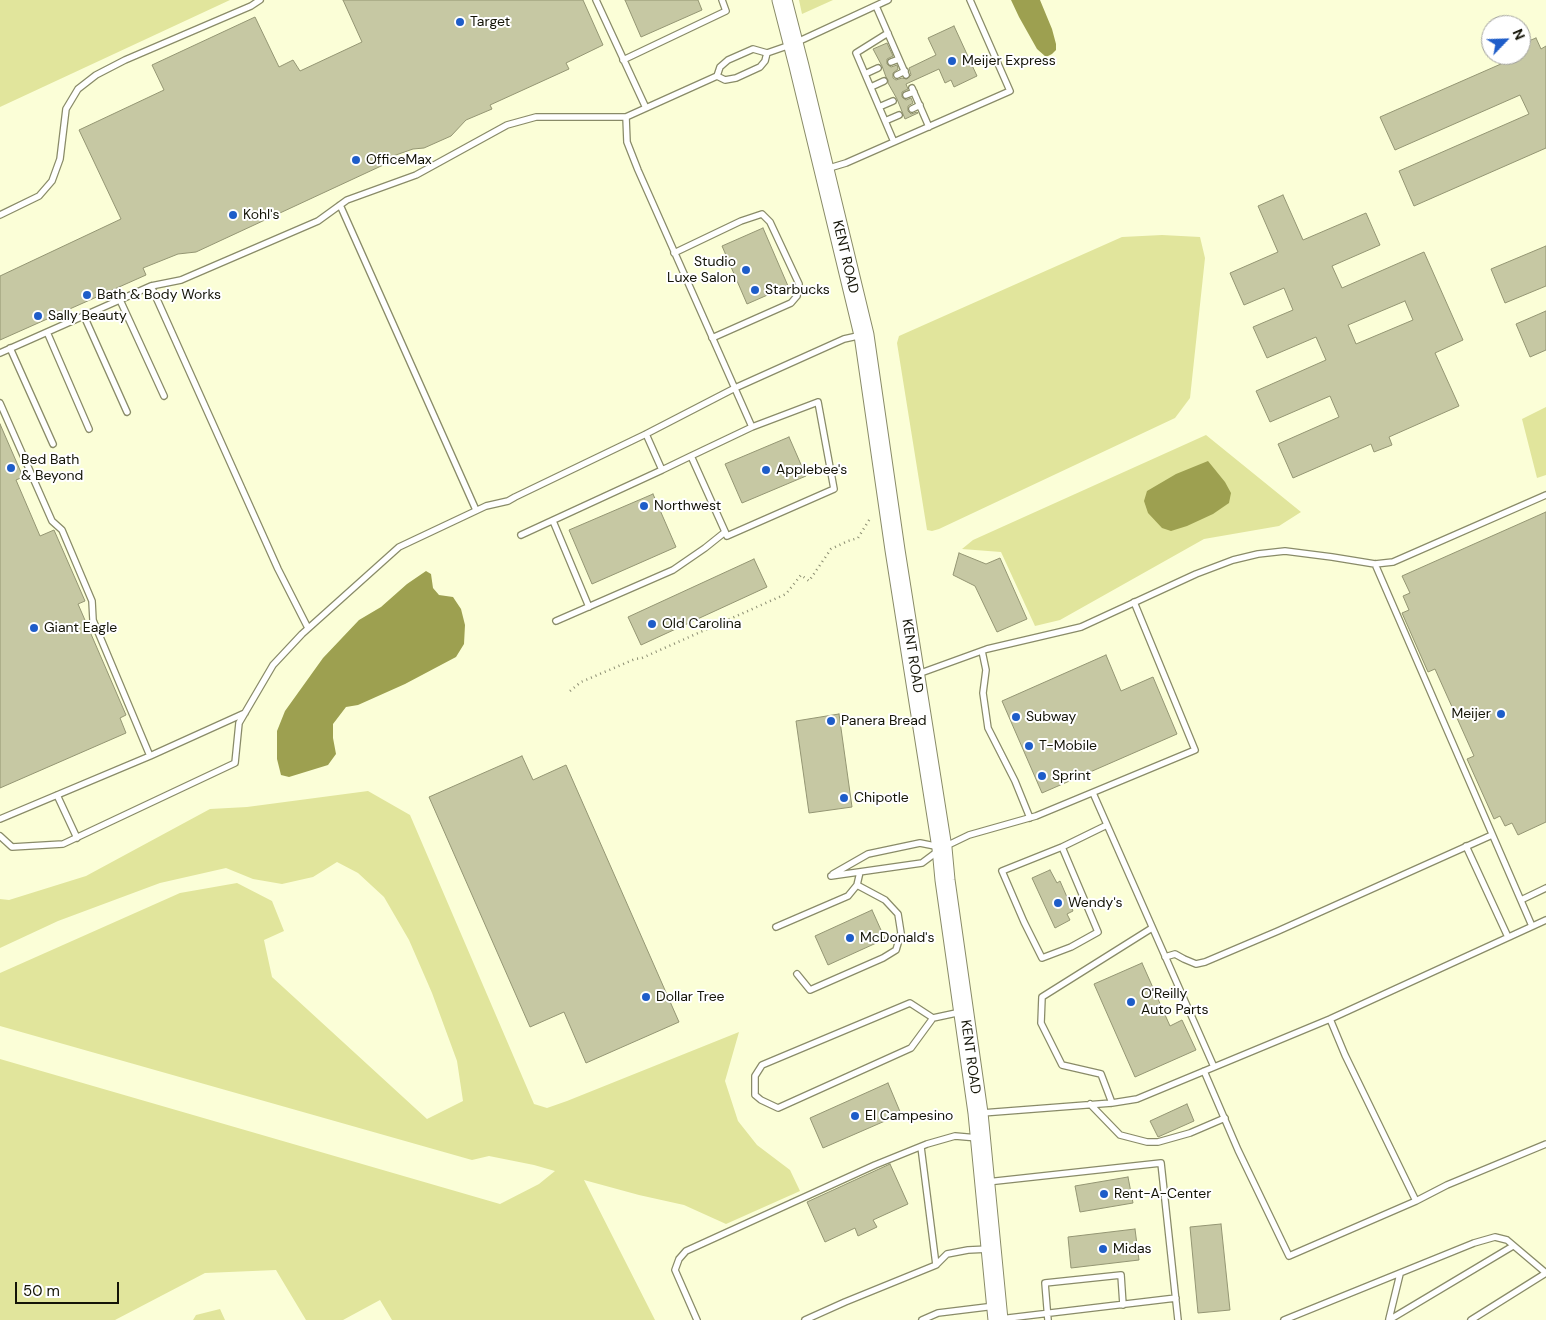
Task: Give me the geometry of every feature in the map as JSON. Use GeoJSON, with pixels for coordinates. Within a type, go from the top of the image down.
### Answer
{"type":"FeatureCollection","features":[{"type":"Feature","properties":{"kind":"main road","name":"KENT ROAD"},"geometry":{"type":"LineString","coordinates":[[782,0],[864,335],[870,390],[942,848],[944,880],[978,1113],[997,1315]]}},
{"type":"Feature","properties":{"kind":"lane"},"geometry":{"type":"LineString","coordinates":[[0,215],[39,196],[52,181],[60,159],[66,109],[78,89],[96,75],[125,60],[251,6],[260,0]]}},
{"type":"Feature","properties":{"kind":"lane"},"geometry":{"type":"LineString","coordinates":[[596,0],[646,108]]}},
{"type":"Feature","properties":{"kind":"lane"},"geometry":{"type":"LineString","coordinates":[[623,60],[726,10],[722,0]]}},
{"type":"Feature","properties":{"kind":"lane"},"geometry":{"type":"LineString","coordinates":[[0,353],[151,286],[182,280],[318,221],[347,200],[416,175],[507,125],[536,117],[626,117],[717,76],[720,67],[728,60],[753,48],[767,53],[793,44],[888,0]]}},
{"type":"Feature","properties":{"kind":"lane"},"geometry":{"type":"LineString","coordinates":[[824,170],[846,163],[1010,91],[970,0]]}},
{"type":"Feature","properties":{"kind":"lane"},"geometry":{"type":"LineString","coordinates":[[876,6],[906,73],[897,75]]}},
{"type":"Feature","properties":{"kind":"lane"},"geometry":{"type":"LineString","coordinates":[[888,33],[856,53],[894,142]]}},
{"type":"Feature","properties":{"kind":"lane"},"geometry":{"type":"LineString","coordinates":[[717,76],[725,80],[736,78],[760,67],[765,61],[767,53]]}},
{"type":"Feature","properties":{"kind":"lane"},"geometry":{"type":"LineString","coordinates":[[891,62],[899,58]]}},
{"type":"Feature","properties":{"kind":"lane"},"geometry":{"type":"LineString","coordinates":[[865,74],[878,68]]}},
{"type":"Feature","properties":{"kind":"lane"},"geometry":{"type":"LineString","coordinates":[[871,87],[884,81]]}},
{"type":"Feature","properties":{"kind":"lane"},"geometry":{"type":"LineString","coordinates":[[906,95],[913,90],[929,127]]}},
{"type":"Feature","properties":{"kind":"lane"},"geometry":{"type":"LineString","coordinates":[[880,107],[892,101]]}},
{"type":"Feature","properties":{"kind":"lane"},"geometry":{"type":"LineString","coordinates":[[912,109],[920,105]]}},
{"type":"Feature","properties":{"kind":"lane"},"geometry":{"type":"LineString","coordinates":[[885,121],[899,115]]}},
{"type":"Feature","properties":{"kind":"lane"},"geometry":{"type":"LineString","coordinates":[[626,117],[627,142],[638,170],[752,427]]}},
{"type":"Feature","properties":{"kind":"lane"},"geometry":{"type":"LineString","coordinates":[[340,205],[476,510]]}},
{"type":"Feature","properties":{"kind":"lane"},"geometry":{"type":"LineString","coordinates":[[674,253],[741,221],[762,214],[770,222],[799,284],[797,296],[791,303],[712,338]]}},
{"type":"Feature","properties":{"kind":"lane"},"geometry":{"type":"LineString","coordinates":[[151,286],[278,569],[308,628]]}},
{"type":"Feature","properties":{"kind":"lane"},"geometry":{"type":"LineString","coordinates":[[120,300],[164,396]]}},
{"type":"Feature","properties":{"kind":"lane"},"geometry":{"type":"LineString","coordinates":[[84,316],[127,412]]}},
{"type":"Feature","properties":{"kind":"lane"},"geometry":{"type":"LineString","coordinates":[[47,332],[89,429]]}},
{"type":"Feature","properties":{"kind":"lane"},"geometry":{"type":"LineString","coordinates":[[0,836],[12,847],[63,844],[235,764],[240,723],[273,665],[308,628],[399,547],[476,510],[508,501],[646,434],[735,388],[844,339],[864,335]]}},
{"type":"Feature","properties":{"kind":"lane"},"geometry":{"type":"LineString","coordinates":[[10,348],[53,444]]}},
{"type":"Feature","properties":{"kind":"lane"},"geometry":{"type":"LineString","coordinates":[[521,535],[752,427],[818,402],[834,489],[727,536],[691,456]]}},
{"type":"Feature","properties":{"kind":"lane"},"geometry":{"type":"LineString","coordinates":[[0,403],[52,521],[62,530],[92,601],[93,620],[150,756]]}},
{"type":"Feature","properties":{"kind":"lane"},"geometry":{"type":"LineString","coordinates":[[646,434],[662,470]]}},
{"type":"Feature","properties":{"kind":"lane"},"geometry":{"type":"LineString","coordinates":[[914,675],[1012,642],[1081,627],[1196,574],[1233,560],[1258,554],[1285,551],[1375,564],[1393,562],[1546,495]]}},
{"type":"Feature","properties":{"kind":"lane"},"geometry":{"type":"LineString","coordinates":[[553,521],[589,607]]}},
{"type":"Feature","properties":{"kind":"lane"},"geometry":{"type":"LineString","coordinates":[[556,621],[673,570],[725,532]]}},
{"type":"Feature","properties":{"kind":"lane"},"geometry":{"type":"LineString","coordinates":[[1375,564],[1532,926]]}},
{"type":"Feature","properties":{"kind":"lane"},"geometry":{"type":"LineString","coordinates":[[942,848],[920,843],[868,854],[831,876],[922,863],[942,848],[969,835],[1030,818],[1195,750],[1134,602]]}},
{"type":"Feature","properties":{"kind":"lane"},"geometry":{"type":"LineString","coordinates":[[982,651],[986,670],[983,693],[988,728],[1015,781],[1030,818]]}},
{"type":"Feature","properties":{"kind":"lane"},"geometry":{"type":"LineString","coordinates":[[0,819],[150,756],[245,713]]}},
{"type":"Feature","properties":{"kind":"lane"},"geometry":{"type":"LineString","coordinates":[[1093,793],[1214,1067]]}},
{"type":"Feature","properties":{"kind":"lane"},"geometry":{"type":"LineString","coordinates":[[58,795],[77,838]]}},
{"type":"Feature","properties":{"kind":"lane"},"geometry":{"type":"LineString","coordinates":[[1062,846],[1098,932],[1071,947],[1042,958],[1002,871],[1107,825]]}},
{"type":"Feature","properties":{"kind":"lane"},"geometry":{"type":"LineString","coordinates":[[1165,957],[1175,954],[1184,960],[1196,964],[1205,962],[1492,835]]}},
{"type":"Feature","properties":{"kind":"lane"},"geometry":{"type":"LineString","coordinates":[[1466,846],[1508,937]]}},
{"type":"Feature","properties":{"kind":"lane"},"geometry":{"type":"LineString","coordinates":[[776,927],[848,896],[857,885],[860,872]]}},
{"type":"Feature","properties":{"kind":"lane"},"geometry":{"type":"LineString","coordinates":[[796,974],[810,990],[883,958],[896,950],[901,933],[898,914],[886,900],[857,885]]}},
{"type":"Feature","properties":{"kind":"lane"},"geometry":{"type":"LineString","coordinates":[[1521,900],[1546,888]]}},
{"type":"Feature","properties":{"kind":"lane"},"geometry":{"type":"LineString","coordinates":[[978,1113],[1112,1103],[1137,1099],[1330,1019],[1546,920]]}},
{"type":"Feature","properties":{"kind":"lane"},"geometry":{"type":"LineString","coordinates":[[1112,1103],[1101,1074],[1062,1066],[1041,1023],[1042,997],[1152,928]]}},
{"type":"Feature","properties":{"kind":"lane"},"geometry":{"type":"LineString","coordinates":[[933,1018],[910,1003],[762,1065],[754,1076],[755,1095],[778,1108],[911,1048],[933,1018],[963,1011]]}},
{"type":"Feature","properties":{"kind":"lane"},"geometry":{"type":"LineString","coordinates":[[1330,1019],[1345,1055],[1416,1201]]}},
{"type":"Feature","properties":{"kind":"lane"},"geometry":{"type":"LineString","coordinates":[[1204,1071],[1289,1256],[1416,1201],[1447,1185],[1546,1144]]}},
{"type":"Feature","properties":{"kind":"lane"},"geometry":{"type":"LineString","coordinates":[[1090,1104],[1120,1135],[1147,1142],[1158,1142],[1225,1118]]}},
{"type":"Feature","properties":{"kind":"lane"},"geometry":{"type":"LineString","coordinates":[[697,1320],[675,1270],[679,1259],[686,1251],[875,1165],[921,1147],[955,1136],[980,1138]]}},
{"type":"Feature","properties":{"kind":"lane"},"geometry":{"type":"LineString","coordinates":[[921,1147],[936,1266]]}},
{"type":"Feature","properties":{"kind":"lane"},"geometry":{"type":"LineString","coordinates":[[985,1182],[1161,1163],[1178,1320]]}},
{"type":"Feature","properties":{"kind":"lane"},"geometry":{"type":"LineString","coordinates":[[1284,1320],[1474,1243],[1495,1237],[1507,1240],[1546,1273],[1471,1320]]}},
{"type":"Feature","properties":{"kind":"lane"},"geometry":{"type":"LineString","coordinates":[[1389,1320],[1513,1246]]}},
{"type":"Feature","properties":{"kind":"lane"},"geometry":{"type":"LineString","coordinates":[[805,1320],[936,1266],[947,1254],[968,1250],[991,1249]]}},
{"type":"Feature","properties":{"kind":"lane"},"geometry":{"type":"LineString","coordinates":[[1389,1320],[1400,1274]]}},
{"type":"Feature","properties":{"kind":"lane"},"geometry":{"type":"LineString","coordinates":[[1048,1317],[1045,1283],[1121,1275],[1123,1305]]}},
{"type":"Feature","properties":{"kind":"lane"},"geometry":{"type":"LineString","coordinates":[[922,1320],[938,1313],[946,1312],[1048,1317],[1176,1298]]}},
{"type":"Feature","properties":{"kind":"lane"},"geometry":{"type":"LineString","coordinates":[[945,1320],[946,1312]]}},
{"type":"Feature","properties":{"kind":"path"},"geometry":{"type":"LineString","coordinates":[[570,691],[581,682],[635,658],[642,658],[786,594],[801,575],[809,581],[831,549],[858,538],[871,517]]}},
{"type":"Feature","properties":{"kind":"shaded area"},"geometry":{"type":"Polygon","coordinates":[[[0,0],[230,0],[0,107],[0,0]]]}},
{"type":"Feature","properties":{"kind":"shaded area"},"geometry":{"type":"Polygon","coordinates":[[[799,0],[833,0],[802,14],[799,0]]]}},
{"type":"Feature","properties":{"kind":"shaded area"},"geometry":{"type":"Polygon","coordinates":[[[1011,0],[1040,0],[1056,44],[1056,50],[1052,54],[1046,57],[1037,49],[1011,0]]]}},
{"type":"Feature","properties":{"kind":"shaded area"},"geometry":{"type":"Polygon","coordinates":[[[1162,235],[1200,237],[1205,258],[1190,398],[1175,418],[939,529],[927,530],[897,343],[899,336],[1122,237],[1162,235]]]}},
{"type":"Feature","properties":{"kind":"shaded area"},"geometry":{"type":"Polygon","coordinates":[[[1546,407],[1546,475],[1537,478],[1522,419],[1546,407]]]}},
{"type":"Feature","properties":{"kind":"shaded area"},"geometry":{"type":"Polygon","coordinates":[[[1206,435],[1301,512],[1279,526],[1204,539],[1060,620],[1035,626],[1001,552],[962,549],[973,540],[1206,435]]]}},
{"type":"Feature","properties":{"kind":"shaded area"},"geometry":{"type":"Polygon","coordinates":[[[1208,461],[1225,482],[1231,493],[1229,503],[1213,514],[1187,526],[1171,531],[1162,528],[1148,513],[1144,501],[1147,491],[1176,474],[1208,461]]]}},
{"type":"Feature","properties":{"kind":"shaded area"},"geometry":{"type":"Polygon","coordinates":[[[426,571],[431,574],[433,588],[439,595],[453,597],[461,609],[465,625],[464,644],[456,657],[405,684],[358,705],[346,707],[333,724],[336,754],[328,765],[289,777],[281,775],[277,759],[277,731],[285,711],[323,658],[359,620],[381,607],[407,584],[426,571]]]}},
{"type":"Feature","properties":{"kind":"shaded area"},"geometry":{"type":"Polygon","coordinates":[[[368,791],[410,815],[534,1104],[547,1108],[567,1101],[739,1032],[725,1081],[738,1121],[757,1145],[790,1170],[800,1191],[726,1224],[684,1205],[584,1180],[655,1320],[392,1320],[380,1300],[343,1320],[306,1320],[276,1270],[205,1273],[115,1320],[0,1320],[0,1059],[500,1204],[539,1184],[555,1171],[489,1156],[472,1160],[0,1026],[0,973],[180,893],[237,883],[272,901],[284,931],[264,940],[272,977],[427,1119],[463,1101],[457,1061],[432,993],[409,940],[384,897],[358,873],[337,862],[313,877],[282,884],[253,879],[226,868],[160,883],[58,921],[0,948],[0,899],[9,900],[86,876],[210,809],[247,807],[368,791]]]}},
{"type":"Feature","properties":{"kind":"shaded area"},"geometry":{"type":"Polygon","coordinates":[[[220,1309],[225,1320],[193,1320],[196,1315],[220,1309]]]}},
{"type":"Feature","properties":{"kind":"building"},"geometry":{"type":"Polygon","coordinates":[[[343,0],[583,0],[603,45],[566,63],[569,69],[490,105],[492,109],[466,120],[451,136],[424,148],[413,149],[393,156],[394,160],[196,252],[178,254],[143,268],[146,275],[0,340],[0,276],[121,219],[79,130],[164,90],[152,65],[255,17],[279,67],[293,60],[300,71],[362,42],[343,0]]]}},
{"type":"Feature","properties":{"kind":"building"},"geometry":{"type":"Polygon","coordinates":[[[625,0],[698,0],[702,10],[641,37],[625,0]]]}},
{"type":"Feature","properties":{"kind":"building"},"geometry":{"type":"Polygon","coordinates":[[[954,26],[977,76],[954,87],[951,80],[945,83],[939,69],[906,84],[908,89],[902,92],[902,97],[906,100],[911,98],[913,103],[908,106],[908,111],[911,114],[918,113],[905,119],[873,49],[887,43],[893,56],[887,59],[887,64],[891,67],[897,65],[898,69],[893,73],[893,78],[896,80],[907,79],[911,75],[909,68],[936,55],[928,38],[954,26]]]}},
{"type":"Feature","properties":{"kind":"building"},"geometry":{"type":"Polygon","coordinates":[[[1536,38],[1541,49],[1546,46],[1546,148],[1414,206],[1399,171],[1529,114],[1520,95],[1395,150],[1380,117],[1499,65],[1531,65],[1531,40],[1536,38]]]}},
{"type":"Feature","properties":{"kind":"building"},"geometry":{"type":"Polygon","coordinates":[[[1283,195],[1303,240],[1366,213],[1380,245],[1332,266],[1342,288],[1424,252],[1463,340],[1435,353],[1459,406],[1389,437],[1392,445],[1374,452],[1371,444],[1293,478],[1278,444],[1339,417],[1330,396],[1270,422],[1256,391],[1326,360],[1316,337],[1267,358],[1253,327],[1293,310],[1284,288],[1244,305],[1230,273],[1278,252],[1258,206],[1283,195]],[[1405,301],[1348,325],[1356,344],[1413,320],[1405,301]]]}},
{"type":"Feature","properties":{"kind":"building"},"geometry":{"type":"Polygon","coordinates":[[[763,228],[788,286],[747,304],[722,246],[763,228]]]}},
{"type":"Feature","properties":{"kind":"building"},"geometry":{"type":"Polygon","coordinates":[[[1546,246],[1546,286],[1505,303],[1491,269],[1546,246]]]}},
{"type":"Feature","properties":{"kind":"building"},"geometry":{"type":"Polygon","coordinates":[[[1546,311],[1546,350],[1530,357],[1516,324],[1546,311]]]}},
{"type":"Feature","properties":{"kind":"building"},"geometry":{"type":"Polygon","coordinates":[[[0,424],[23,477],[16,480],[40,536],[54,530],[85,601],[78,604],[126,715],[120,718],[126,733],[0,788],[0,424]]]}},
{"type":"Feature","properties":{"kind":"building","name":"Applebee's"},"geometry":{"type":"Polygon","coordinates":[[[789,437],[806,476],[742,503],[725,464],[789,437]]]}},
{"type":"Feature","properties":{"kind":"building"},"geometry":{"type":"Polygon","coordinates":[[[653,494],[676,547],[592,584],[569,530],[653,494]]]}},
{"type":"Feature","properties":{"kind":"building","name":"Meijer"},"geometry":{"type":"Polygon","coordinates":[[[1546,512],[1546,822],[1518,835],[1512,823],[1505,826],[1500,816],[1494,819],[1467,759],[1474,756],[1435,669],[1428,672],[1402,613],[1409,610],[1403,596],[1410,593],[1402,576],[1546,512]]]}},
{"type":"Feature","properties":{"kind":"building"},"geometry":{"type":"Polygon","coordinates":[[[959,553],[986,564],[1000,558],[1027,619],[997,632],[975,586],[953,575],[959,553]]]}},
{"type":"Feature","properties":{"kind":"building"},"geometry":{"type":"Polygon","coordinates":[[[754,559],[767,587],[641,645],[628,617],[754,559]]]}},
{"type":"Feature","properties":{"kind":"building"},"geometry":{"type":"Polygon","coordinates":[[[1106,655],[1121,691],[1153,677],[1177,734],[1042,793],[1002,701],[1106,655]]]}},
{"type":"Feature","properties":{"kind":"building"},"geometry":{"type":"Polygon","coordinates":[[[839,714],[852,807],[809,813],[796,721],[839,714]]]}},
{"type":"Feature","properties":{"kind":"building"},"geometry":{"type":"Polygon","coordinates":[[[522,756],[533,780],[566,765],[679,1022],[586,1063],[564,1012],[530,1027],[429,797],[522,756]]]}},
{"type":"Feature","properties":{"kind":"building","name":"Wendy's"},"geometry":{"type":"Polygon","coordinates":[[[1050,870],[1057,883],[1060,881],[1073,911],[1067,914],[1070,920],[1055,928],[1032,878],[1050,870]]]}},
{"type":"Feature","properties":{"kind":"building","name":"McDonald's"},"geometry":{"type":"Polygon","coordinates":[[[872,910],[885,939],[828,965],[815,936],[872,910]]]}},
{"type":"Feature","properties":{"kind":"building","name":"O'Reilly Auto Parts"},"geometry":{"type":"Polygon","coordinates":[[[1142,963],[1170,1026],[1182,1020],[1196,1050],[1135,1077],[1094,984],[1142,963]]]}},
{"type":"Feature","properties":{"kind":"building","name":"El Campesino"},"geometry":{"type":"Polygon","coordinates":[[[888,1083],[901,1114],[823,1148],[810,1118],[888,1083]]]}},
{"type":"Feature","properties":{"kind":"building"},"geometry":{"type":"Polygon","coordinates":[[[1187,1104],[1194,1121],[1158,1137],[1150,1121],[1187,1104]]]}},
{"type":"Feature","properties":{"kind":"building"},"geometry":{"type":"Polygon","coordinates":[[[890,1164],[908,1204],[873,1220],[877,1227],[858,1236],[855,1228],[825,1242],[807,1202],[890,1164]]]}},
{"type":"Feature","properties":{"kind":"building","name":"Rent-A-Center"},"geometry":{"type":"Polygon","coordinates":[[[1128,1177],[1133,1203],[1080,1212],[1075,1186],[1128,1177]]]}},
{"type":"Feature","properties":{"kind":"building"},"geometry":{"type":"Polygon","coordinates":[[[1221,1224],[1230,1310],[1198,1313],[1190,1227],[1221,1224]]]}},
{"type":"Feature","properties":{"kind":"building","name":"Midas"},"geometry":{"type":"Polygon","coordinates":[[[1135,1229],[1139,1260],[1071,1268],[1068,1237],[1135,1229]]]}},
{"type":"Feature","properties":{"kind":"place","name":"Target"},"geometry":{"type":"Point","coordinates":[460,22]}},
{"type":"Feature","properties":{"kind":"place","name":"Meijer Express"},"geometry":{"type":"Point","coordinates":[952,61]}},
{"type":"Feature","properties":{"kind":"place","name":"OfficeMax"},"geometry":{"type":"Point","coordinates":[356,160]}},
{"type":"Feature","properties":{"kind":"place","name":"Kohl's"},"geometry":{"type":"Point","coordinates":[233,215]}},
{"type":"Feature","properties":{"kind":"place","name":"Studio Luxe Salon"},"geometry":{"type":"Point","coordinates":[746,270]}},
{"type":"Feature","properties":{"kind":"place","name":"Starbucks"},"geometry":{"type":"Point","coordinates":[755,290]}},
{"type":"Feature","properties":{"kind":"place","name":"Bath & Body Works"},"geometry":{"type":"Point","coordinates":[87,295]}},
{"type":"Feature","properties":{"kind":"place","name":"Sally Beauty"},"geometry":{"type":"Point","coordinates":[38,316]}},
{"type":"Feature","properties":{"kind":"place","name":"Bed Bath & Beyond"},"geometry":{"type":"Point","coordinates":[11,468]}},
{"type":"Feature","properties":{"kind":"place","name":"Applebee's"},"geometry":{"type":"Point","coordinates":[766,470]}},
{"type":"Feature","properties":{"kind":"place","name":"Northwest"},"geometry":{"type":"Point","coordinates":[644,506]}},
{"type":"Feature","properties":{"kind":"place","name":"Old Carolina"},"geometry":{"type":"Point","coordinates":[652,624]}},
{"type":"Feature","properties":{"kind":"place","name":"Giant Eagle"},"geometry":{"type":"Point","coordinates":[34,628]}},
{"type":"Feature","properties":{"kind":"place","name":"Meijer"},"geometry":{"type":"Point","coordinates":[1501,714]}},
{"type":"Feature","properties":{"kind":"place","name":"Subway"},"geometry":{"type":"Point","coordinates":[1016,717]}},
{"type":"Feature","properties":{"kind":"place","name":"Panera Bread"},"geometry":{"type":"Point","coordinates":[831,721]}},
{"type":"Feature","properties":{"kind":"place","name":"T-Mobile"},"geometry":{"type":"Point","coordinates":[1029,746]}},
{"type":"Feature","properties":{"kind":"place","name":"Sprint"},"geometry":{"type":"Point","coordinates":[1042,776]}},
{"type":"Feature","properties":{"kind":"place","name":"Chipotle"},"geometry":{"type":"Point","coordinates":[844,798]}},
{"type":"Feature","properties":{"kind":"place","name":"Wendy's"},"geometry":{"type":"Point","coordinates":[1058,903]}},
{"type":"Feature","properties":{"kind":"place","name":"McDonald's"},"geometry":{"type":"Point","coordinates":[850,938]}},
{"type":"Feature","properties":{"kind":"place","name":"Dollar Tree"},"geometry":{"type":"Point","coordinates":[646,997]}},
{"type":"Feature","properties":{"kind":"place","name":"O'Reilly Auto Parts"},"geometry":{"type":"Point","coordinates":[1131,1002]}},
{"type":"Feature","properties":{"kind":"place","name":"El Campesino"},"geometry":{"type":"Point","coordinates":[855,1116]}},
{"type":"Feature","properties":{"kind":"place","name":"Rent-A-Center"},"geometry":{"type":"Point","coordinates":[1104,1194]}},
{"type":"Feature","properties":{"kind":"place","name":"Midas"},"geometry":{"type":"Point","coordinates":[1103,1249]}}]}
